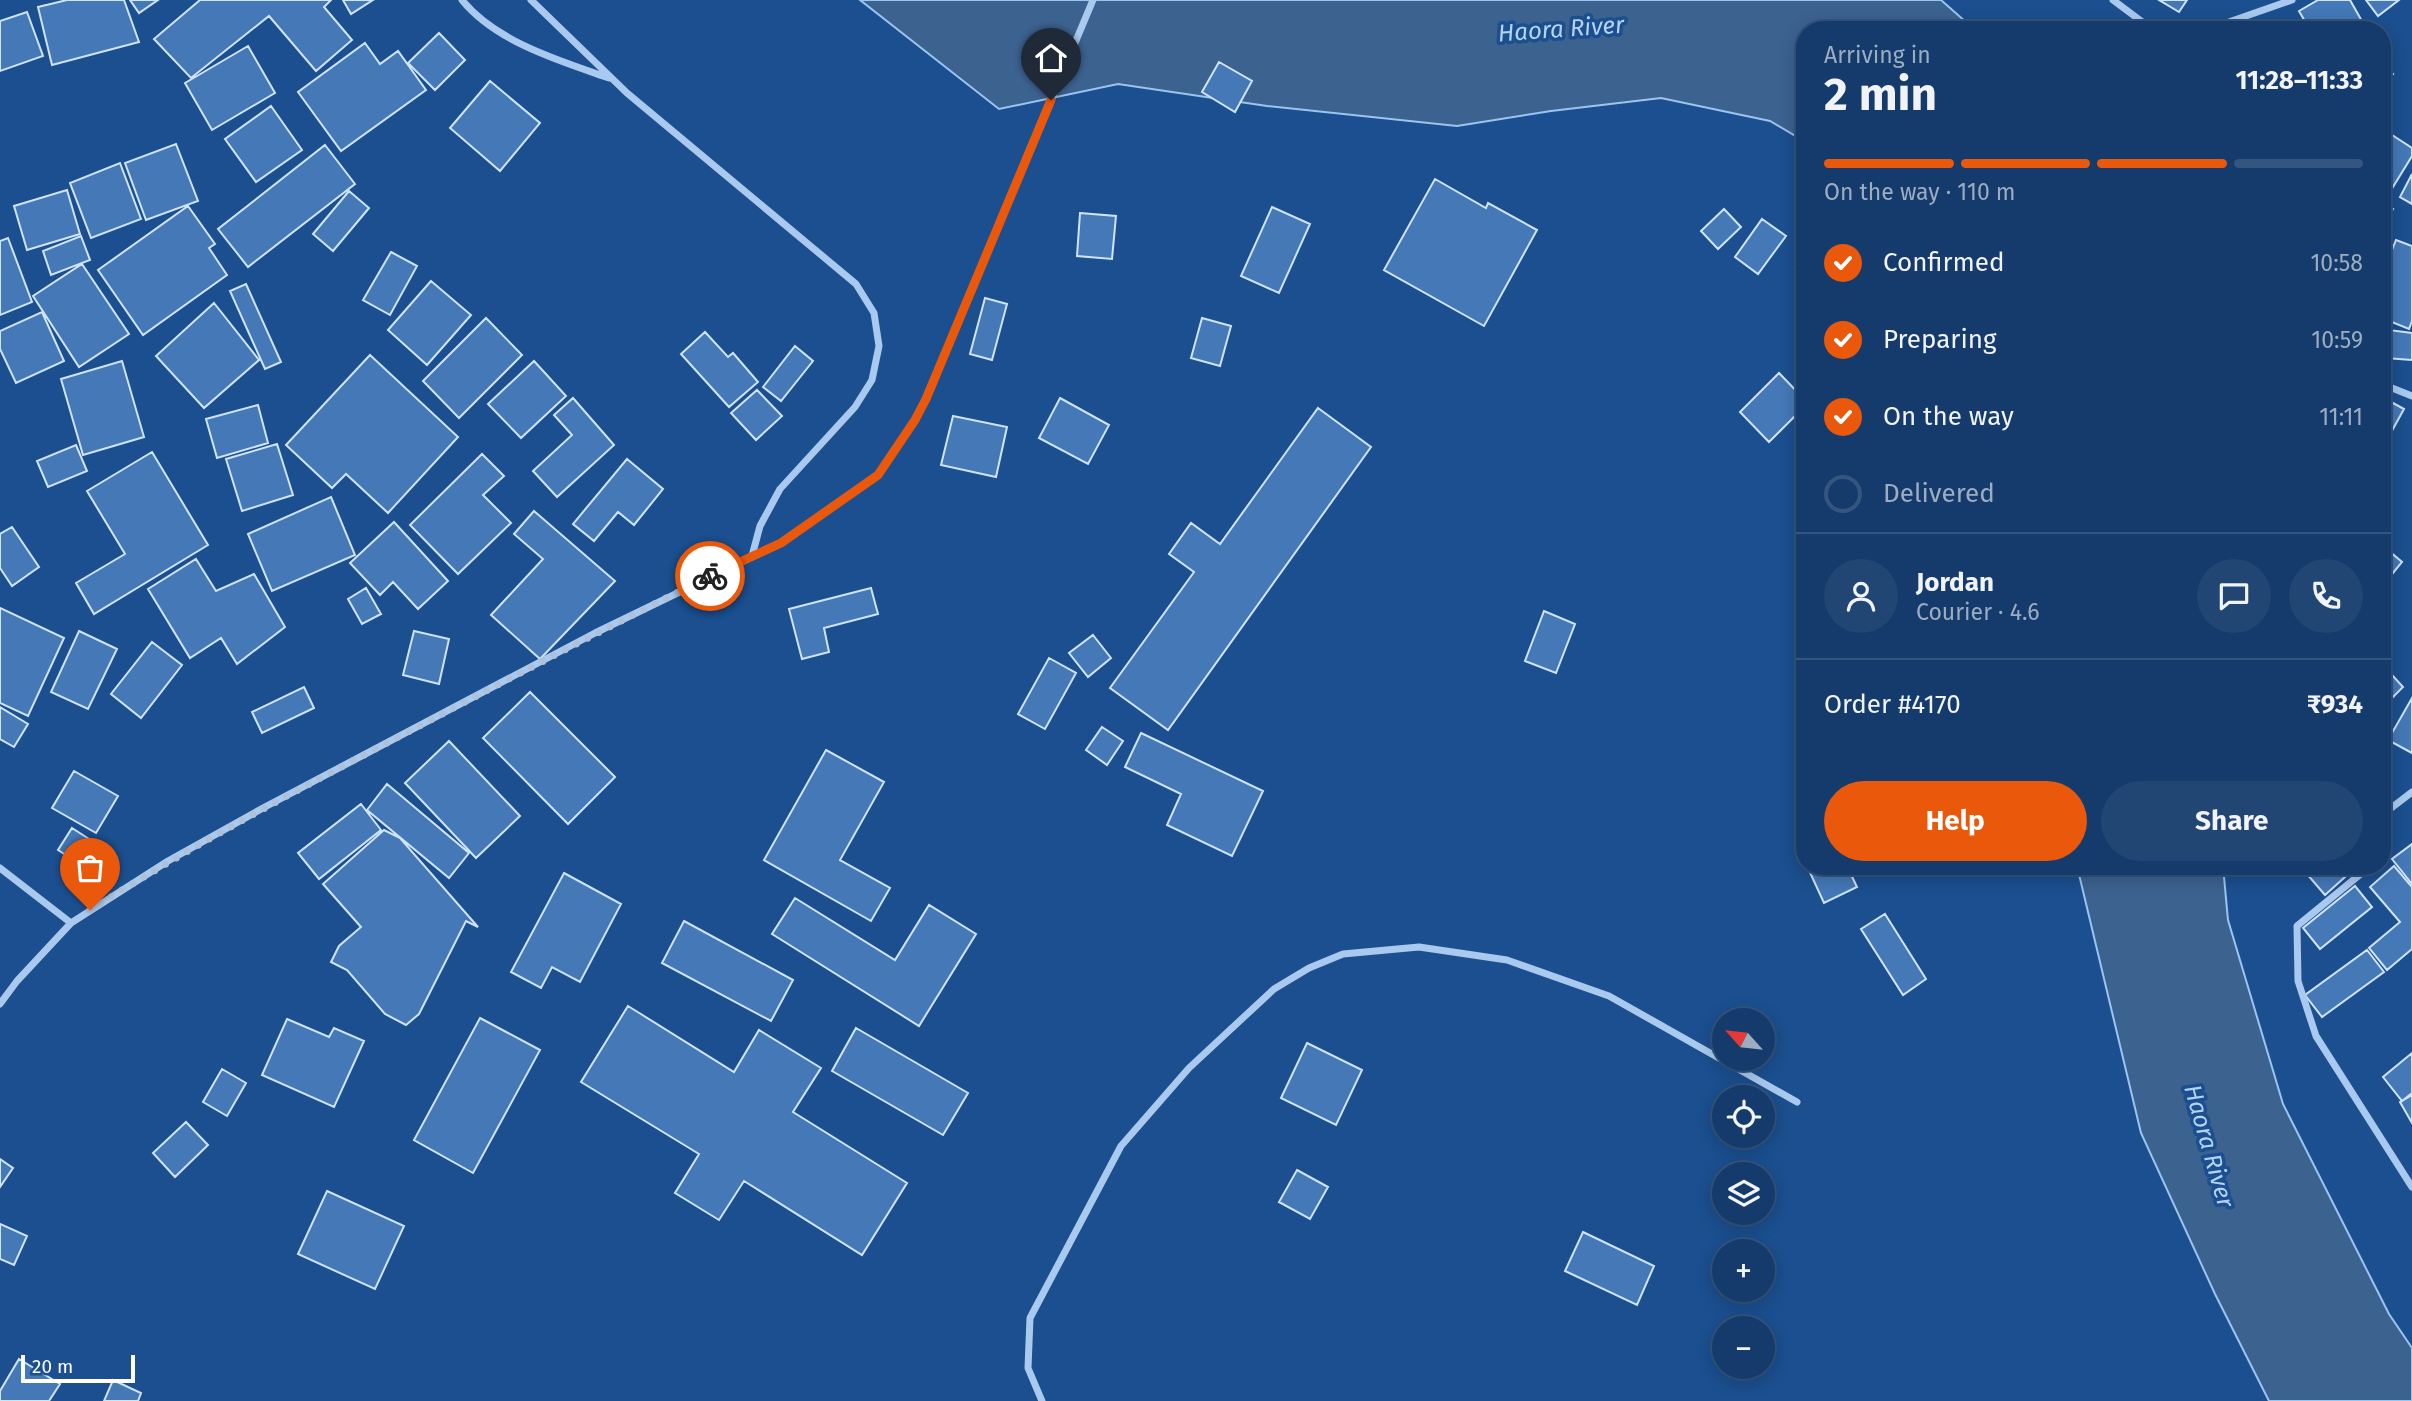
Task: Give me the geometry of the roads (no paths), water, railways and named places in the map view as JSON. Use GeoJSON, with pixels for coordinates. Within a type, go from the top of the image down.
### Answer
{"type":"FeatureCollection","features":[{"type":"Feature","properties":{"kind":"street"},"geometry":{"type":"LineString","coordinates":[[462,0],[507,36],[549,57],[613,80]]}},
{"type":"Feature","properties":{"kind":"street"},"geometry":{"type":"LineString","coordinates":[[531,0],[613,80],[856,284],[874,313],[879,346],[872,380],[855,407],[780,489],[760,526],[752,556]]}},
{"type":"Feature","properties":{"kind":"street"},"geometry":{"type":"LineString","coordinates":[[0,1004],[17,981],[71,923],[168,861],[595,633],[781,543],[878,475],[926,399],[1093,0]]}},
{"type":"Feature","properties":{"kind":"street"},"geometry":{"type":"LineString","coordinates":[[2113,0],[2141,21]]}},
{"type":"Feature","properties":{"kind":"street"},"geometry":{"type":"LineString","coordinates":[[2232,21],[2292,0]]}},
{"type":"Feature","properties":{"kind":"street"},"geometry":{"type":"LineString","coordinates":[[2391,388],[2412,396]]}},
{"type":"Feature","properties":{"kind":"street"},"geometry":{"type":"LineString","coordinates":[[2391,808],[2412,792]]}},
{"type":"Feature","properties":{"kind":"street"},"geometry":{"type":"LineString","coordinates":[[0,868],[71,923]]}},
{"type":"Feature","properties":{"kind":"street"},"geometry":{"type":"LineString","coordinates":[[2361,875],[2297,926],[2298,981],[2316,1036],[2412,1187]]}},
{"type":"Feature","properties":{"kind":"street"},"geometry":{"type":"LineString","coordinates":[[1042,1401],[1028,1368],[1030,1318],[1121,1146],[1189,1068],[1274,989],[1309,968],[1343,954],[1419,947],[1507,960],[1609,996],[1797,1102]]}},
{"type":"Feature","properties":{"kind":"water","name":"Haora River"},"geometry":{"type":"Polygon","coordinates":[[[860,0],[1941,0],[1965,21],[1796,21],[1796,136],[1770,121],[1661,98],[1457,126],[1267,106],[1118,84],[999,109],[860,0]]]}},
{"type":"Feature","properties":{"kind":"water","name":"Haora River"},"geometry":{"type":"Polygon","coordinates":[[[2079,875],[2224,875],[2228,920],[2283,1104],[2389,1314],[2412,1348],[2412,1401],[2269,1401],[2215,1294],[2141,1133],[2079,875]]]}}]}
